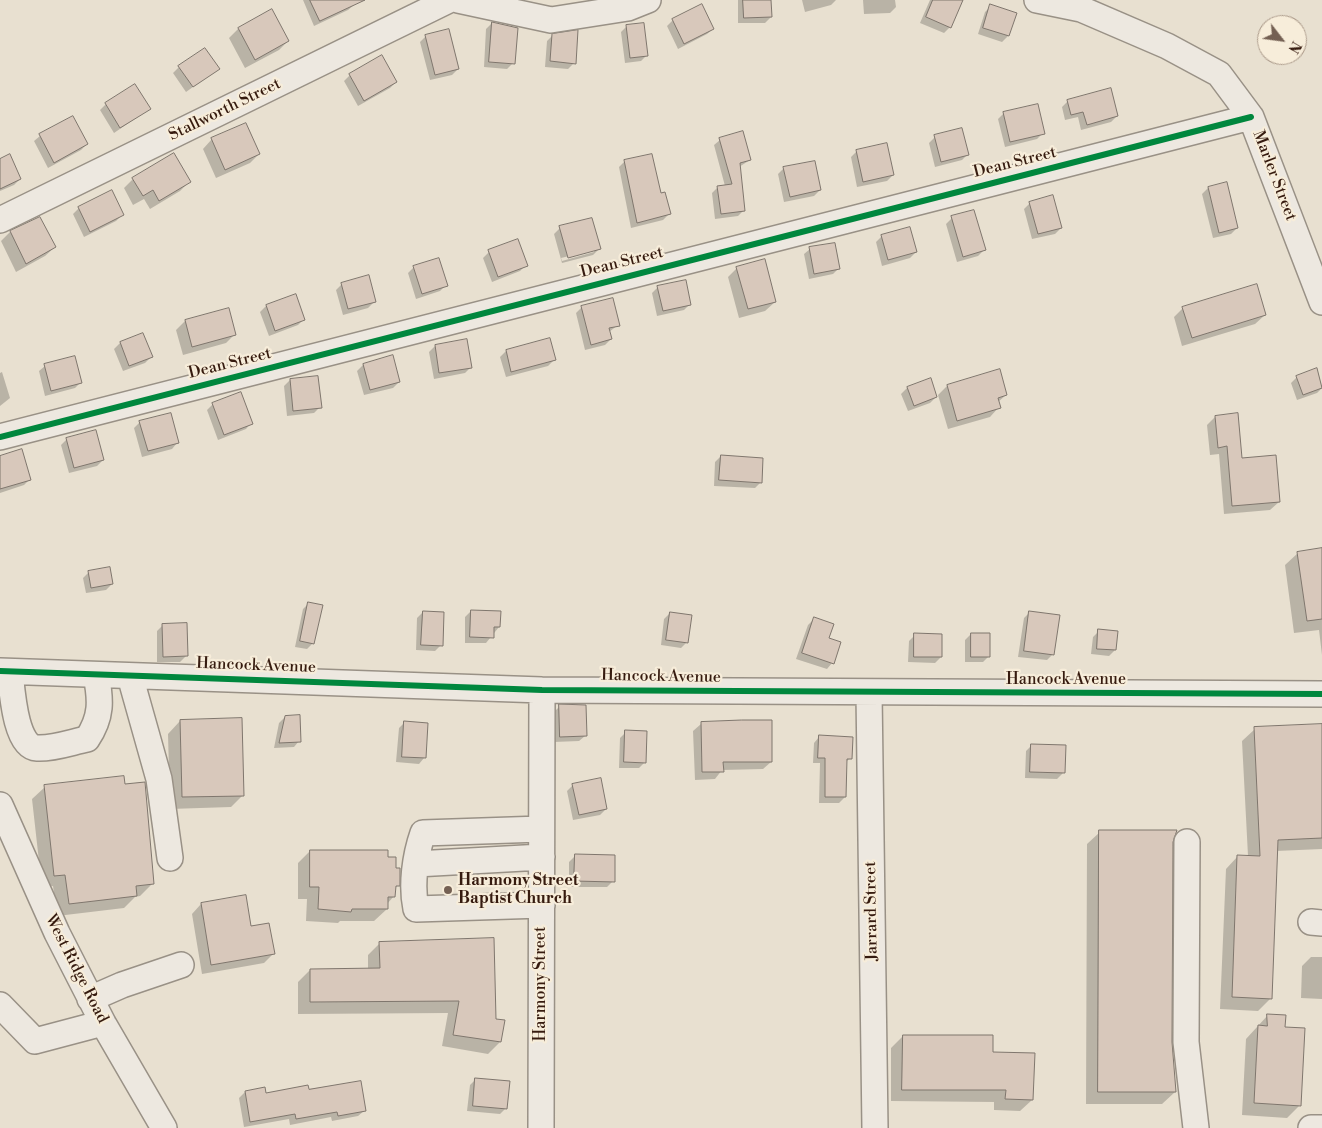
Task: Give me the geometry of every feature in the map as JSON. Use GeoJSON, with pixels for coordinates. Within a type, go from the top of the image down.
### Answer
{"type":"FeatureCollection","features":[{"type":"Feature","properties":{"kind":"street","name":"Stallworth Street"},"geometry":{"type":"LineString","coordinates":[[0,220],[449,0]]}},
{"type":"Feature","properties":{"kind":"street"},"geometry":{"type":"LineString","coordinates":[[458,0],[551,20],[628,8],[648,0]]}},
{"type":"Feature","properties":{"kind":"street","name":"Marler Street"},"geometry":{"type":"LineString","coordinates":[[1037,0],[1081,9],[1167,46],[1219,74],[1252,117],[1322,302]]}},
{"type":"Feature","properties":{"kind":"street","name":"Dean Street"},"geometry":{"type":"LineString","coordinates":[[0,437],[1252,117]]}},
{"type":"Feature","properties":{"kind":"street"},"geometry":{"type":"LineString","coordinates":[[5,671],[21,735],[26,744],[36,748],[87,739],[98,720],[100,694],[96,675]]}},
{"type":"Feature","properties":{"kind":"street","name":"Hancock Avenue"},"geometry":{"type":"LineString","coordinates":[[5,671],[542,690],[1322,694]]}},
{"type":"Feature","properties":{"kind":"street"},"geometry":{"type":"LineString","coordinates":[[130,676],[159,779],[170,858]]}},
{"type":"Feature","properties":{"kind":"street","name":"Harmony Street"},"geometry":{"type":"LineString","coordinates":[[541,1128],[542,690]]}},
{"type":"Feature","properties":{"kind":"street","name":"Jarrard Street"},"geometry":{"type":"LineString","coordinates":[[869,693],[875,1128]]}},
{"type":"Feature","properties":{"kind":"street","name":"West Ridge Road"},"geometry":{"type":"LineString","coordinates":[[0,804],[57,933],[90,999],[164,1128]]}},
{"type":"Feature","properties":{"kind":"street"},"geometry":{"type":"LineString","coordinates":[[542,829],[423,833],[418,849],[414,897],[416,909],[542,905]]}},
{"type":"Feature","properties":{"kind":"street"},"geometry":{"type":"LineString","coordinates":[[1187,842],[1186,1042],[1196,1128]]}},
{"type":"Feature","properties":{"kind":"street"},"geometry":{"type":"LineString","coordinates":[[416,864],[542,858]]}},
{"type":"Feature","properties":{"kind":"street"},"geometry":{"type":"LineString","coordinates":[[90,999],[122,985],[181,966]]}},
{"type":"Feature","properties":{"kind":"street"},"geometry":{"type":"LineString","coordinates":[[0,1005],[35,1041],[102,1022]]}},
{"type":"Feature","properties":{"kind":"street"},"geometry":{"type":"LineString","coordinates":[[1311,1128],[1322,1128]]}},
{"type":"Feature","properties":{"kind":"building"},"geometry":{"type":"Polygon","coordinates":[[[310,0],[365,0],[320,21],[310,0]]]}},
{"type":"Feature","properties":{"kind":"building"},"geometry":{"type":"Polygon","coordinates":[[[743,0],[771,0],[772,17],[744,18],[743,0]]]}},
{"type":"Feature","properties":{"kind":"building"},"geometry":{"type":"Polygon","coordinates":[[[933,0],[963,0],[951,28],[926,17],[933,0]]]}},
{"type":"Feature","properties":{"kind":"building"},"geometry":{"type":"Polygon","coordinates":[[[702,4],[714,29],[684,44],[672,19],[702,4]]]}},
{"type":"Feature","properties":{"kind":"building"},"geometry":{"type":"Polygon","coordinates":[[[990,4],[1017,13],[1009,36],[983,28],[990,4]]]}},
{"type":"Feature","properties":{"kind":"building"},"geometry":{"type":"Polygon","coordinates":[[[272,9],[289,41],[255,60],[238,28],[272,9]]]}},
{"type":"Feature","properties":{"kind":"building"},"geometry":{"type":"Polygon","coordinates":[[[492,22],[518,28],[515,64],[489,62],[492,22]]]}},
{"type":"Feature","properties":{"kind":"building"},"geometry":{"type":"Polygon","coordinates":[[[644,23],[648,56],[630,58],[626,25],[644,23]]]}},
{"type":"Feature","properties":{"kind":"building"},"geometry":{"type":"Polygon","coordinates":[[[449,29],[459,69],[435,75],[425,35],[449,29]]]}},
{"type":"Feature","properties":{"kind":"building"},"geometry":{"type":"Polygon","coordinates":[[[578,30],[576,64],[550,61],[552,34],[578,30]]]}},
{"type":"Feature","properties":{"kind":"building"},"geometry":{"type":"Polygon","coordinates":[[[205,48],[220,69],[193,87],[178,66],[205,48]]]}},
{"type":"Feature","properties":{"kind":"building"},"geometry":{"type":"Polygon","coordinates":[[[382,55],[397,82],[364,101],[349,74],[382,55]]]}},
{"type":"Feature","properties":{"kind":"building"},"geometry":{"type":"Polygon","coordinates":[[[135,84],[151,109],[120,128],[105,103],[135,84]]]}},
{"type":"Feature","properties":{"kind":"building"},"geometry":{"type":"Polygon","coordinates":[[[1111,88],[1118,116],[1087,125],[1083,112],[1071,115],[1067,100],[1111,88]]]}},
{"type":"Feature","properties":{"kind":"building"},"geometry":{"type":"Polygon","coordinates":[[[1038,104],[1045,134],[1010,142],[1003,112],[1038,104]]]}},
{"type":"Feature","properties":{"kind":"building"},"geometry":{"type":"Polygon","coordinates":[[[73,116],[88,144],[54,163],[39,134],[73,116]]]}},
{"type":"Feature","properties":{"kind":"building"},"geometry":{"type":"Polygon","coordinates":[[[246,123],[260,154],[225,170],[211,138],[246,123]]]}},
{"type":"Feature","properties":{"kind":"building"},"geometry":{"type":"Polygon","coordinates":[[[962,128],[969,155],[941,162],[934,135],[962,128]]]}},
{"type":"Feature","properties":{"kind":"building"},"geometry":{"type":"Polygon","coordinates":[[[743,131],[751,160],[740,163],[745,211],[721,214],[717,186],[732,184],[719,138],[743,131]]]}},
{"type":"Feature","properties":{"kind":"building"},"geometry":{"type":"Polygon","coordinates":[[[887,143],[894,175],[863,182],[856,150],[887,143]]]}},
{"type":"Feature","properties":{"kind":"building"},"geometry":{"type":"Polygon","coordinates":[[[174,153],[191,182],[159,201],[153,190],[143,196],[132,178],[174,153]]]}},
{"type":"Feature","properties":{"kind":"building"},"geometry":{"type":"Polygon","coordinates":[[[10,154],[21,179],[0,189],[0,159],[10,154]]]}},
{"type":"Feature","properties":{"kind":"building"},"geometry":{"type":"Polygon","coordinates":[[[652,154],[661,193],[665,192],[671,214],[637,223],[624,160],[652,154]]]}},
{"type":"Feature","properties":{"kind":"building"},"geometry":{"type":"Polygon","coordinates":[[[815,161],[821,190],[790,197],[783,167],[815,161]]]}},
{"type":"Feature","properties":{"kind":"building"},"geometry":{"type":"Polygon","coordinates":[[[1227,182],[1238,228],[1219,233],[1208,187],[1227,182]]]}},
{"type":"Feature","properties":{"kind":"building"},"geometry":{"type":"Polygon","coordinates":[[[112,190],[124,215],[90,232],[78,207],[112,190]]]}},
{"type":"Feature","properties":{"kind":"building"},"geometry":{"type":"Polygon","coordinates":[[[1053,195],[1062,228],[1038,234],[1029,202],[1053,195]]]}},
{"type":"Feature","properties":{"kind":"building"},"geometry":{"type":"Polygon","coordinates":[[[974,210],[986,250],[963,257],[951,216],[974,210]]]}},
{"type":"Feature","properties":{"kind":"building"},"geometry":{"type":"Polygon","coordinates":[[[40,217],[56,247],[26,264],[10,231],[40,217]]]}},
{"type":"Feature","properties":{"kind":"building"},"geometry":{"type":"Polygon","coordinates":[[[592,218],[601,249],[568,258],[559,226],[592,218]]]}},
{"type":"Feature","properties":{"kind":"building"},"geometry":{"type":"Polygon","coordinates":[[[910,227],[917,252],[888,260],[881,235],[910,227]]]}},
{"type":"Feature","properties":{"kind":"building"},"geometry":{"type":"Polygon","coordinates":[[[518,239],[528,266],[498,277],[488,250],[518,239]]]}},
{"type":"Feature","properties":{"kind":"building"},"geometry":{"type":"Polygon","coordinates":[[[835,243],[840,269],[814,274],[809,247],[835,243]]]}},
{"type":"Feature","properties":{"kind":"building"},"geometry":{"type":"Polygon","coordinates":[[[439,258],[448,286],[422,294],[413,266],[439,258]]]}},
{"type":"Feature","properties":{"kind":"building"},"geometry":{"type":"Polygon","coordinates":[[[765,259],[776,302],[748,309],[736,267],[765,259]]]}},
{"type":"Feature","properties":{"kind":"building"},"geometry":{"type":"Polygon","coordinates":[[[369,275],[376,302],[348,309],[341,283],[369,275]]]}},
{"type":"Feature","properties":{"kind":"building"},"geometry":{"type":"Polygon","coordinates":[[[686,280],[691,305],[663,311],[657,286],[686,280]]]}},
{"type":"Feature","properties":{"kind":"building"},"geometry":{"type":"Polygon","coordinates":[[[1257,284],[1266,315],[1192,338],[1182,307],[1257,284]]]}},
{"type":"Feature","properties":{"kind":"building"},"geometry":{"type":"Polygon","coordinates":[[[296,294],[305,320],[275,331],[266,305],[296,294]]]}},
{"type":"Feature","properties":{"kind":"building"},"geometry":{"type":"Polygon","coordinates":[[[613,298],[620,326],[609,328],[612,339],[591,345],[581,306],[613,298]]]}},
{"type":"Feature","properties":{"kind":"building"},"geometry":{"type":"Polygon","coordinates":[[[229,308],[236,335],[192,347],[185,320],[229,308]]]}},
{"type":"Feature","properties":{"kind":"building"},"geometry":{"type":"Polygon","coordinates":[[[143,333],[153,357],[129,366],[120,342],[143,333]]]}},
{"type":"Feature","properties":{"kind":"building"},"geometry":{"type":"Polygon","coordinates":[[[550,338],[556,360],[511,372],[506,350],[550,338]]]}},
{"type":"Feature","properties":{"kind":"building"},"geometry":{"type":"Polygon","coordinates":[[[467,339],[472,368],[439,373],[435,345],[467,339]]]}},
{"type":"Feature","properties":{"kind":"building"},"geometry":{"type":"Polygon","coordinates":[[[393,355],[400,382],[370,390],[363,364],[393,355]]]}},
{"type":"Feature","properties":{"kind":"building"},"geometry":{"type":"Polygon","coordinates":[[[75,356],[82,383],[51,391],[44,364],[75,356]]]}},
{"type":"Feature","properties":{"kind":"building"},"geometry":{"type":"Polygon","coordinates":[[[1317,368],[1322,388],[1303,395],[1296,376],[1317,368]]]}},
{"type":"Feature","properties":{"kind":"building"},"geometry":{"type":"Polygon","coordinates":[[[1000,369],[1007,395],[998,398],[1001,408],[957,421],[947,385],[1000,369]]]}},
{"type":"Feature","properties":{"kind":"building"},"geometry":{"type":"Polygon","coordinates":[[[318,376],[322,408],[293,411],[290,379],[318,376]]]}},
{"type":"Feature","properties":{"kind":"building"},"geometry":{"type":"Polygon","coordinates":[[[931,378],[937,397],[914,406],[907,387],[931,378]]]}},
{"type":"Feature","properties":{"kind":"building"},"geometry":{"type":"Polygon","coordinates":[[[241,392],[253,424],[224,435],[212,403],[241,392]]]}},
{"type":"Feature","properties":{"kind":"building"},"geometry":{"type":"Polygon","coordinates":[[[171,413],[179,443],[148,451],[139,421],[171,413]]]}},
{"type":"Feature","properties":{"kind":"building"},"geometry":{"type":"Polygon","coordinates":[[[1238,413],[1242,458],[1276,455],[1280,502],[1232,506],[1227,446],[1218,448],[1215,416],[1238,413]]]}},
{"type":"Feature","properties":{"kind":"building"},"geometry":{"type":"Polygon","coordinates":[[[96,430],[104,460],[74,468],[66,438],[96,430]]]}},
{"type":"Feature","properties":{"kind":"building"},"geometry":{"type":"Polygon","coordinates":[[[22,449],[31,480],[0,489],[0,456],[22,449]]]}},
{"type":"Feature","properties":{"kind":"building"},"geometry":{"type":"Polygon","coordinates":[[[721,455],[763,458],[762,483],[719,480],[721,455]]]}},
{"type":"Feature","properties":{"kind":"building"},"geometry":{"type":"Polygon","coordinates":[[[1322,548],[1322,619],[1307,621],[1297,552],[1322,548]]]}},
{"type":"Feature","properties":{"kind":"building"},"geometry":{"type":"Polygon","coordinates":[[[110,567],[113,584],[91,588],[88,571],[110,567]]]}},
{"type":"Feature","properties":{"kind":"building"},"geometry":{"type":"Polygon","coordinates":[[[308,602],[323,605],[314,644],[300,641],[308,602]]]}},
{"type":"Feature","properties":{"kind":"building"},"geometry":{"type":"Polygon","coordinates":[[[471,610],[501,611],[500,627],[494,627],[494,638],[470,637],[471,610]]]}},
{"type":"Feature","properties":{"kind":"building"},"geometry":{"type":"Polygon","coordinates":[[[423,611],[444,612],[443,646],[421,645],[423,611]]]}},
{"type":"Feature","properties":{"kind":"building"},"geometry":{"type":"Polygon","coordinates":[[[1029,611],[1060,615],[1054,655],[1024,651],[1029,611]]]}},
{"type":"Feature","properties":{"kind":"building"},"geometry":{"type":"Polygon","coordinates":[[[670,612],[692,615],[688,643],[666,640],[670,612]]]}},
{"type":"Feature","properties":{"kind":"building"},"geometry":{"type":"Polygon","coordinates":[[[814,617],[834,624],[829,638],[841,642],[834,664],[802,653],[814,617]]]}},
{"type":"Feature","properties":{"kind":"building"},"geometry":{"type":"Polygon","coordinates":[[[187,623],[188,656],[163,657],[162,624],[187,623]]]}},
{"type":"Feature","properties":{"kind":"building"},"geometry":{"type":"Polygon","coordinates":[[[1098,629],[1118,631],[1116,650],[1097,649],[1098,629]]]}},
{"type":"Feature","properties":{"kind":"building"},"geometry":{"type":"Polygon","coordinates":[[[914,633],[942,634],[942,657],[914,657],[914,633]]]}},
{"type":"Feature","properties":{"kind":"building"},"geometry":{"type":"Polygon","coordinates":[[[971,633],[990,633],[990,657],[971,657],[971,633]]]}},
{"type":"Feature","properties":{"kind":"building"},"geometry":{"type":"Polygon","coordinates":[[[559,704],[586,705],[587,736],[560,737],[559,704]]]}},
{"type":"Feature","properties":{"kind":"building"},"geometry":{"type":"Polygon","coordinates":[[[300,715],[301,742],[279,743],[285,716],[300,715]]]}},
{"type":"Feature","properties":{"kind":"building"},"geometry":{"type":"Polygon","coordinates":[[[242,718],[244,796],[182,797],[180,720],[242,718]]]}},
{"type":"Feature","properties":{"kind":"building"},"geometry":{"type":"Polygon","coordinates":[[[772,720],[772,762],[723,762],[724,772],[702,772],[701,722],[772,720]]]}},
{"type":"Feature","properties":{"kind":"building"},"geometry":{"type":"Polygon","coordinates":[[[404,721],[428,723],[426,758],[402,757],[404,721]]]}},
{"type":"Feature","properties":{"kind":"building"},"geometry":{"type":"Polygon","coordinates":[[[1322,724],[1322,838],[1278,840],[1272,999],[1232,997],[1237,855],[1260,856],[1254,727],[1322,724]]]}},
{"type":"Feature","properties":{"kind":"building"},"geometry":{"type":"Polygon","coordinates":[[[625,730],[647,731],[646,763],[624,762],[625,730]]]}},
{"type":"Feature","properties":{"kind":"building"},"geometry":{"type":"Polygon","coordinates":[[[819,735],[853,737],[852,759],[847,759],[846,797],[825,797],[825,758],[818,758],[819,735]]]}},
{"type":"Feature","properties":{"kind":"building"},"geometry":{"type":"Polygon","coordinates":[[[1031,744],[1066,745],[1065,773],[1030,772],[1031,744]]]}},
{"type":"Feature","properties":{"kind":"building"},"geometry":{"type":"Polygon","coordinates":[[[124,776],[125,784],[145,782],[154,884],[136,886],[137,896],[69,904],[65,875],[54,876],[44,785],[124,776]]]}},
{"type":"Feature","properties":{"kind":"building"},"geometry":{"type":"Polygon","coordinates":[[[601,778],[607,809],[579,815],[572,784],[601,778]]]}},
{"type":"Feature","properties":{"kind":"building"},"geometry":{"type":"Polygon","coordinates":[[[1099,830],[1177,830],[1173,842],[1172,1042],[1176,1092],[1098,1092],[1099,830]]]}},
{"type":"Feature","properties":{"kind":"building"},"geometry":{"type":"Polygon","coordinates":[[[310,850],[388,850],[388,857],[396,857],[396,868],[400,868],[400,886],[396,886],[395,897],[388,897],[388,909],[352,909],[351,912],[318,909],[319,887],[310,887],[310,850]]]}},
{"type":"Feature","properties":{"kind":"building"},"geometry":{"type":"Polygon","coordinates":[[[575,854],[615,855],[615,882],[574,881],[575,854]]]}},
{"type":"Feature","properties":{"kind":"building"},"geometry":{"type":"Polygon","coordinates":[[[246,895],[251,926],[269,923],[275,954],[211,965],[201,903],[246,895]]]}},
{"type":"Feature","properties":{"kind":"building"},"geometry":{"type":"Polygon","coordinates":[[[494,938],[496,1019],[505,1020],[501,1042],[453,1035],[459,1001],[310,1002],[310,969],[380,968],[379,942],[494,938]]]}},
{"type":"Feature","properties":{"kind":"building"},"geometry":{"type":"Polygon","coordinates":[[[1267,1014],[1286,1015],[1285,1027],[1305,1028],[1301,1106],[1254,1103],[1258,1025],[1267,1026],[1267,1014]]]}},
{"type":"Feature","properties":{"kind":"building"},"geometry":{"type":"Polygon","coordinates":[[[903,1035],[993,1035],[993,1052],[1035,1053],[1033,1100],[1005,1099],[1006,1090],[902,1090],[903,1035]]]}},
{"type":"Feature","properties":{"kind":"building"},"geometry":{"type":"Polygon","coordinates":[[[475,1078],[510,1081],[507,1109],[473,1106],[475,1078]]]}},
{"type":"Feature","properties":{"kind":"building"},"geometry":{"type":"Polygon","coordinates":[[[361,1081],[366,1111],[338,1116],[337,1112],[296,1119],[295,1114],[250,1122],[245,1091],[265,1087],[266,1093],[308,1085],[309,1089],[361,1081]]]}},
{"type":"Feature","properties":{"kind":"cycle path"},"geometry":{"type":"LineString","coordinates":[[0,437],[1251,117]]}},
{"type":"Feature","properties":{"kind":"cycle path"},"geometry":{"type":"LineString","coordinates":[[0,671],[542,690],[1322,694]]}},
{"type":"Feature","properties":{"kind":"place","name":"Harmony Street Baptist Church"},"geometry":{"type":"Point","coordinates":[448,890]}}]}
